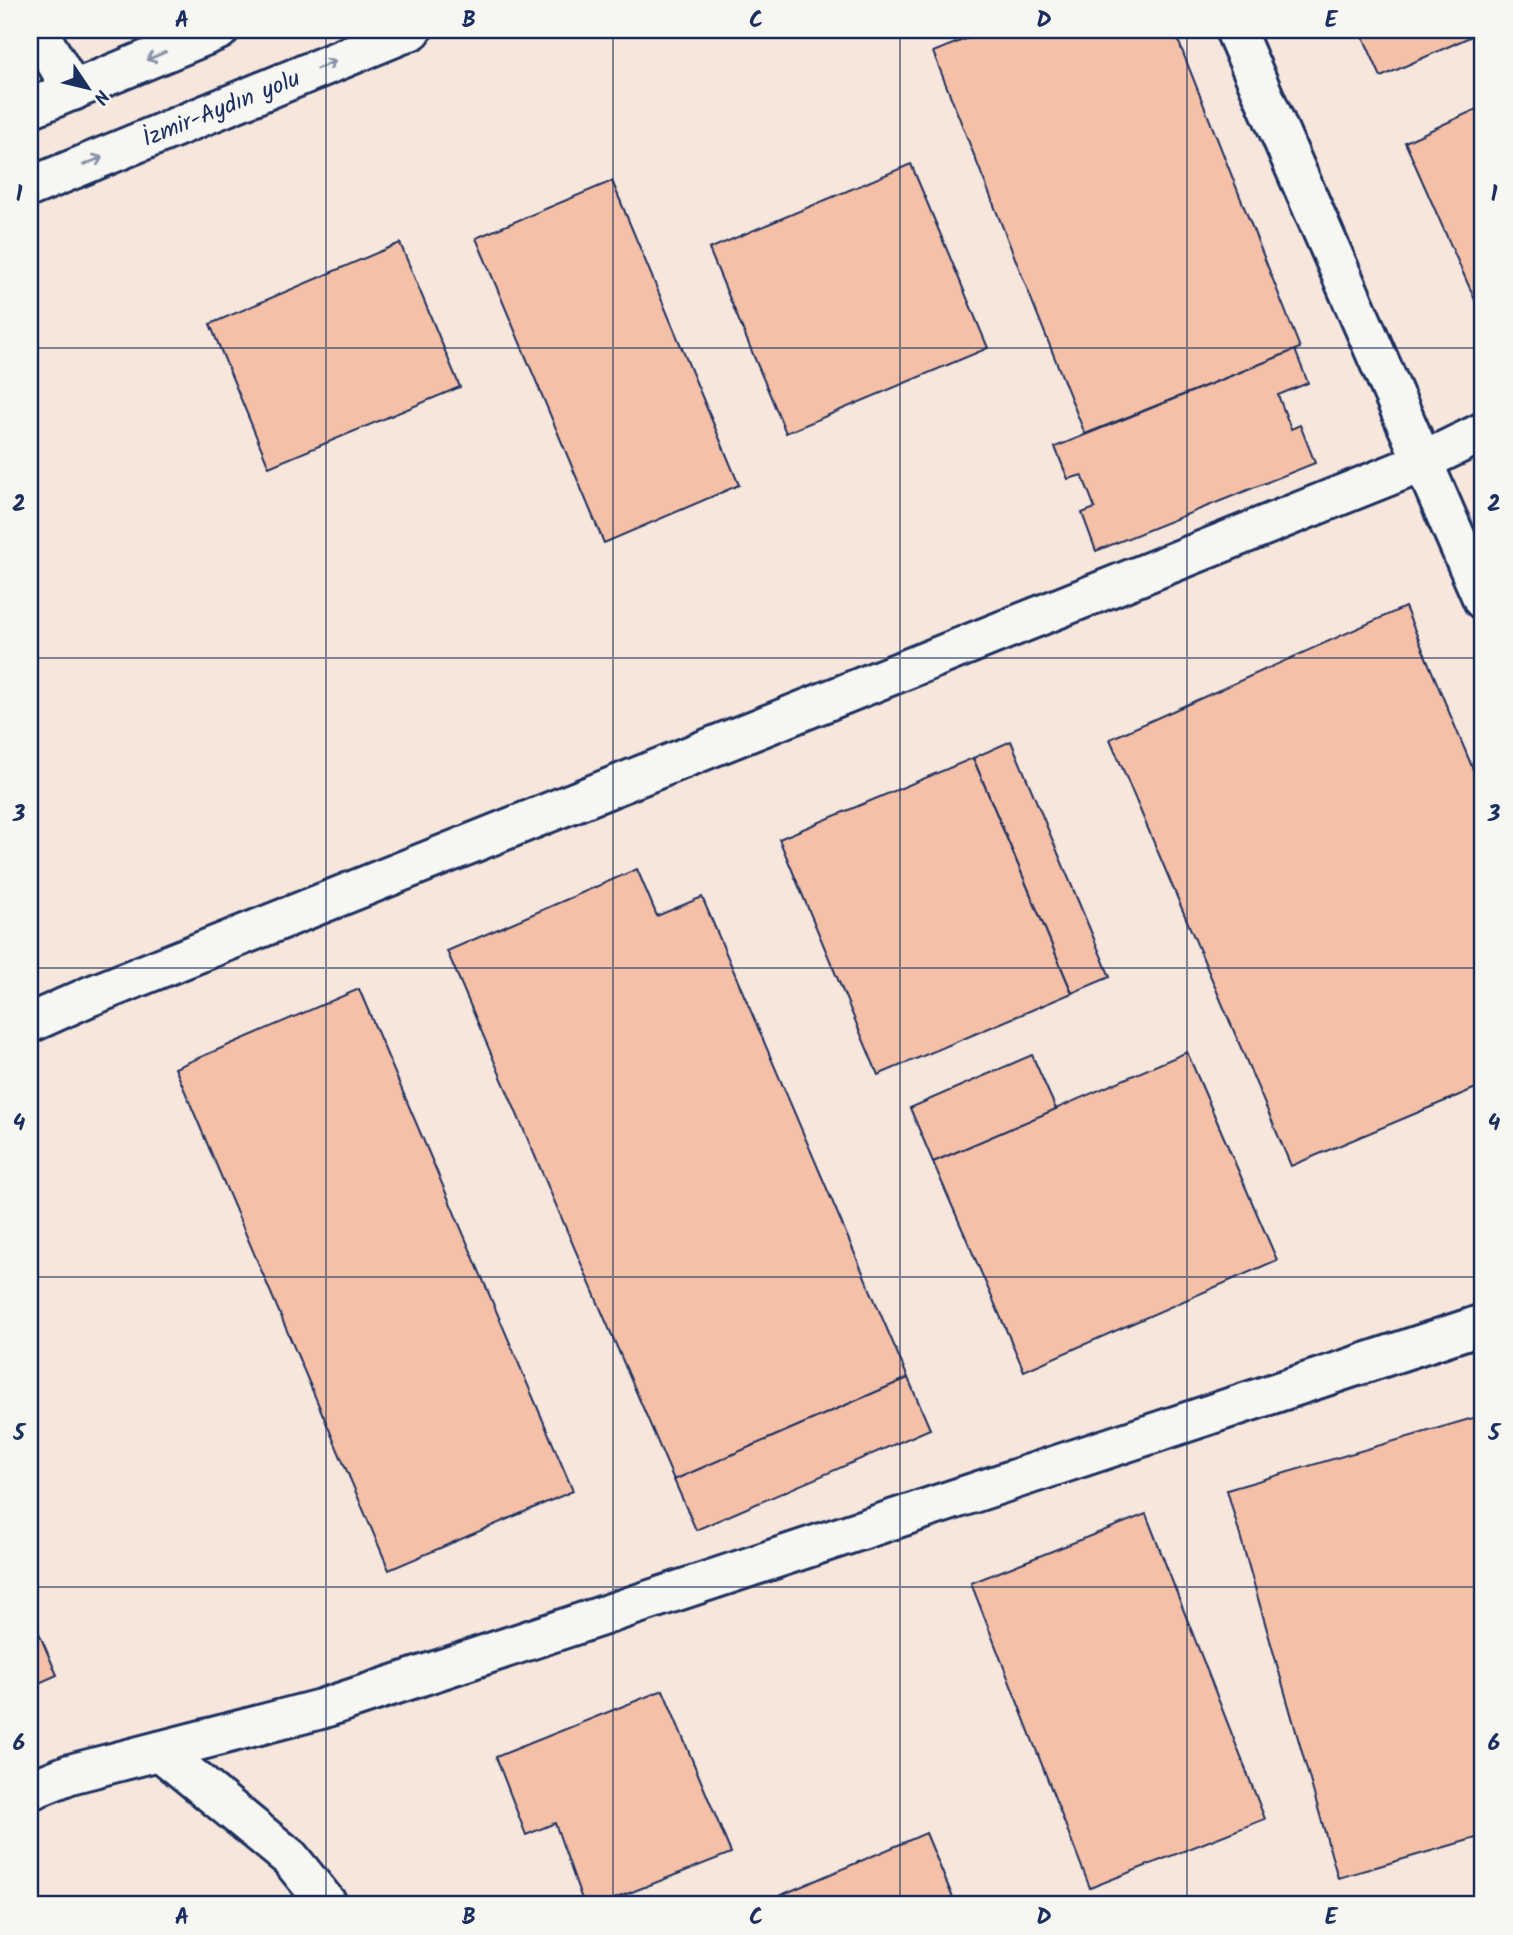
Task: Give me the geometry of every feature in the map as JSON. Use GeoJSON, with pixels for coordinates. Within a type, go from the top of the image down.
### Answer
{"type":"FeatureCollection","features":[{"type":"Feature","properties":{"kind":"main road"},"geometry":{"type":"LineString","coordinates":[[37,30],[74,91]]}},
{"type":"Feature","properties":{"kind":"main road"},"geometry":{"type":"LineString","coordinates":[[30,108],[219,30]]}},
{"type":"Feature","properties":{"kind":"main road","name":"İzmir-Aydın yolu"},"geometry":{"type":"LineString","coordinates":[[30,187],[412,30]]}},
{"type":"Feature","properties":{"kind":"main road"},"geometry":{"type":"LineString","coordinates":[[1235,30],[1483,600]]}},
{"type":"Feature","properties":{"kind":"main road"},"geometry":{"type":"LineString","coordinates":[[30,1023],[1423,461],[1483,432]]}},
{"type":"Feature","properties":{"kind":"main road"},"geometry":{"type":"LineString","coordinates":[[30,1790],[70,1774],[321,1709],[1483,1324]]}},
{"type":"Feature","properties":{"kind":"main road"},"geometry":{"type":"LineString","coordinates":[[160,1751],[290,1858],[328,1905]]}},
{"type":"Feature","properties":{"kind":"building"},"geometry":{"type":"Polygon","coordinates":[[[988,30],[1174,30],[1300,348],[1085,434],[933,52],[988,30]]]}},
{"type":"Feature","properties":{"kind":"building"},"geometry":{"type":"Polygon","coordinates":[[[1360,30],[1483,30],[1483,31],[1381,77],[1360,30]]]}},
{"type":"Feature","properties":{"kind":"building"},"geometry":{"type":"Polygon","coordinates":[[[1483,106],[1483,307],[1479,309],[1405,142],[1483,106]]]}},
{"type":"Feature","properties":{"kind":"building"},"geometry":{"type":"Polygon","coordinates":[[[911,164],[988,348],[786,433],[709,249],[911,164]]]}},
{"type":"Feature","properties":{"kind":"building"},"geometry":{"type":"Polygon","coordinates":[[[612,181],[739,485],[604,543],[476,238],[612,181]]]}},
{"type":"Feature","properties":{"kind":"building"},"geometry":{"type":"Polygon","coordinates":[[[400,243],[460,387],[269,467],[210,324],[400,243]]]}},
{"type":"Feature","properties":{"kind":"building"},"geometry":{"type":"Polygon","coordinates":[[[1295,350],[1308,383],[1278,395],[1291,429],[1300,425],[1315,463],[1096,551],[1082,513],[1095,508],[1082,475],[1068,479],[1055,447],[1295,350]]]}},
{"type":"Feature","properties":{"kind":"building"},"geometry":{"type":"Polygon","coordinates":[[[1405,607],[1483,793],[1483,1085],[1291,1166],[1110,739],[1405,607]]]}},
{"type":"Feature","properties":{"kind":"building"},"geometry":{"type":"Polygon","coordinates":[[[1011,741],[1110,977],[1072,993],[973,758],[1011,741]]]}},
{"type":"Feature","properties":{"kind":"building"},"geometry":{"type":"Polygon","coordinates":[[[973,758],[1072,993],[878,1075],[779,839],[973,758]]]}},
{"type":"Feature","properties":{"kind":"building"},"geometry":{"type":"Polygon","coordinates":[[[637,869],[657,916],[702,897],[908,1378],[674,1480],[447,951],[637,869]]]}},
{"type":"Feature","properties":{"kind":"building"},"geometry":{"type":"Polygon","coordinates":[[[359,989],[573,1491],[389,1570],[175,1068],[359,989]]]}},
{"type":"Feature","properties":{"kind":"building"},"geometry":{"type":"Polygon","coordinates":[[[1187,1052],[1277,1260],[1024,1371],[933,1162],[1187,1052]]]}},
{"type":"Feature","properties":{"kind":"building"},"geometry":{"type":"Polygon","coordinates":[[[1032,1055],[1056,1109],[933,1162],[910,1108],[1032,1055]]]}},
{"type":"Feature","properties":{"kind":"building"},"geometry":{"type":"Polygon","coordinates":[[[908,1378],[930,1429],[696,1530],[674,1480],[908,1378]]]}},
{"type":"Feature","properties":{"kind":"building"},"geometry":{"type":"Polygon","coordinates":[[[1483,1415],[1483,1836],[1338,1878],[1227,1490],[1483,1415]]]}},
{"type":"Feature","properties":{"kind":"building"},"geometry":{"type":"Polygon","coordinates":[[[1146,1514],[1265,1819],[1090,1888],[971,1583],[1146,1514]]]}},
{"type":"Feature","properties":{"kind":"building"},"geometry":{"type":"Polygon","coordinates":[[[30,1612],[57,1675],[30,1687],[30,1612]]]}},
{"type":"Feature","properties":{"kind":"building"},"geometry":{"type":"Polygon","coordinates":[[[663,1690],[731,1853],[599,1905],[584,1905],[555,1823],[526,1835],[496,1757],[663,1690]]]}},
{"type":"Feature","properties":{"kind":"building"},"geometry":{"type":"Polygon","coordinates":[[[926,1833],[956,1905],[758,1905],[926,1833]]]}}]}
